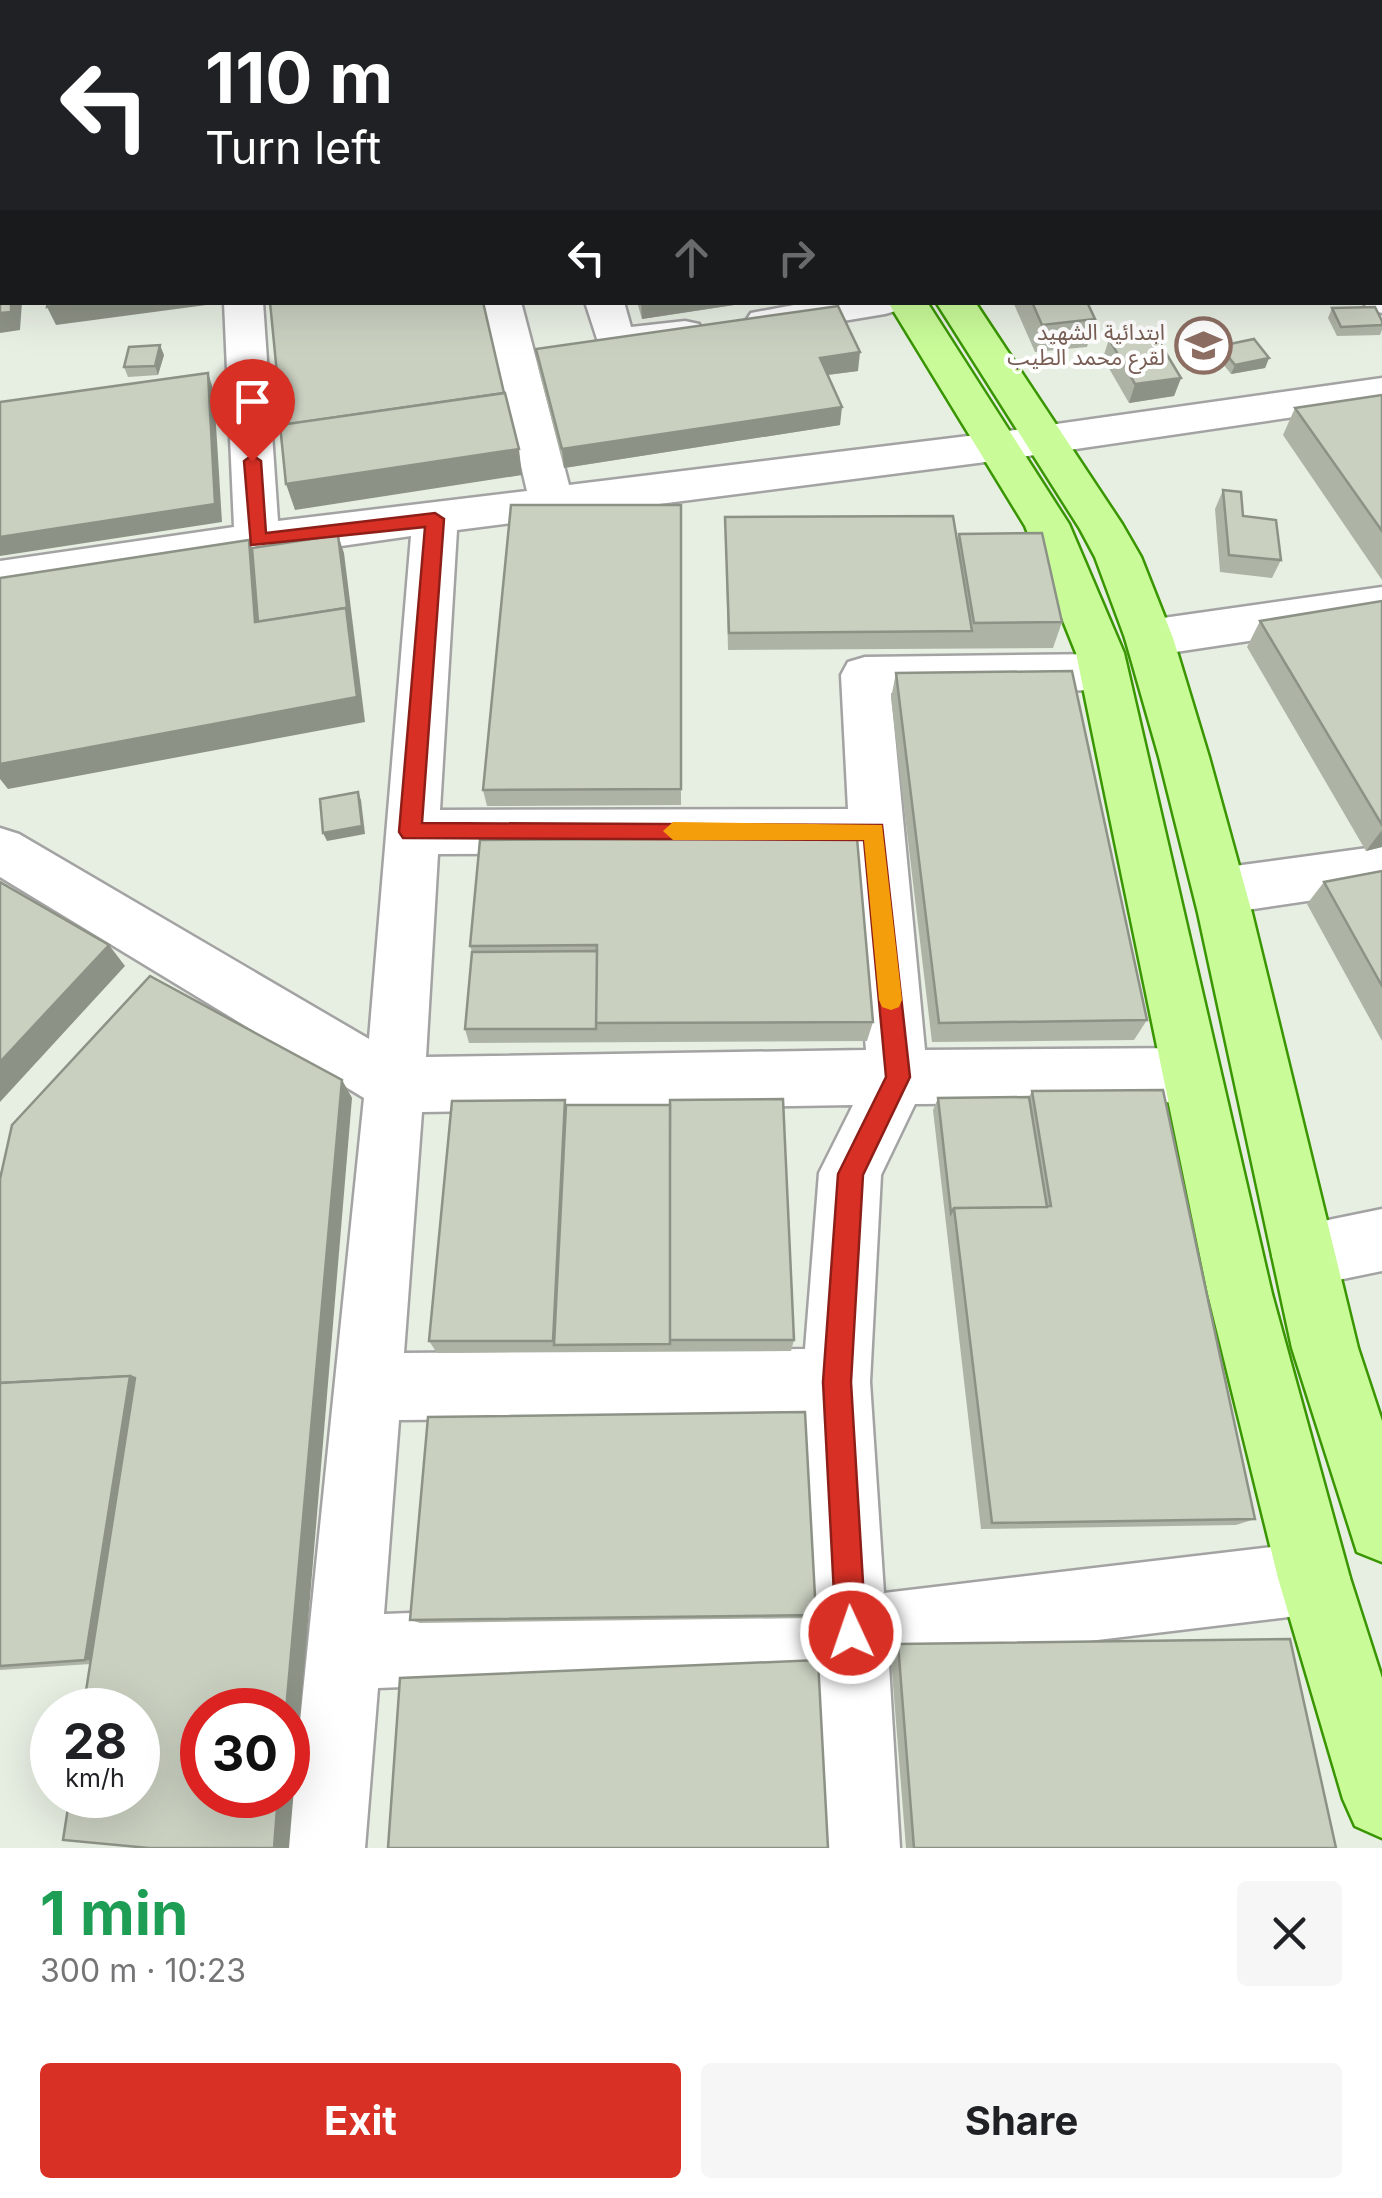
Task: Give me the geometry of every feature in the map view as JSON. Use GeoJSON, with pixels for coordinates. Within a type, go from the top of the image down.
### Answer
{"type":"FeatureCollection","features":[{"type":"Feature","properties":{"kind":"main road"},"geometry":{"type":"LineString","coordinates":[[909,305],[1022,442],[1083,496],[1118,557],[1148,638],[1220,891],[1325,1348],[1382,1527]]}},
{"type":"Feature","properties":{"kind":"main road"},"geometry":{"type":"LineString","coordinates":[[956,305],[1022,442],[1047,524],[1073,580],[1104,672],[1240,1294],[1314,1578],[1382,1798]]}},
{"type":"Feature","properties":{"kind":"street"},"geometry":{"type":"LineString","coordinates":[[243,305],[257,540]]}},
{"type":"Feature","properties":{"kind":"street"},"geometry":{"type":"LineString","coordinates":[[502,305],[552,504]]}},
{"type":"Feature","properties":{"kind":"street"},"geometry":{"type":"LineString","coordinates":[[605,305],[615,342],[753,313],[849,305]]}},
{"type":"Feature","properties":{"kind":"street"},"geometry":{"type":"LineString","coordinates":[[0,578],[257,540],[1022,442],[1382,391]]}},
{"type":"Feature","properties":{"kind":"street"},"geometry":{"type":"LineString","coordinates":[[326,1848],[395,1084],[435,519]]}},
{"type":"Feature","properties":{"kind":"street"},"geometry":{"type":"LineString","coordinates":[[1148,638],[1382,604]]}},
{"type":"Feature","properties":{"kind":"street"},"geometry":{"type":"LineString","coordinates":[[861,1848],[837,1382],[850,1174],[898,1077],[874,831],[865,675],[1104,672]]}},
{"type":"Feature","properties":{"kind":"street"},"geometry":{"type":"LineString","coordinates":[[410,832],[874,831]]}},
{"type":"Feature","properties":{"kind":"street"},"geometry":{"type":"LineString","coordinates":[[0,850],[395,1084],[1191,1076]]}},
{"type":"Feature","properties":{"kind":"street"},"geometry":{"type":"LineString","coordinates":[[1220,891],[1382,868]]}},
{"type":"Feature","properties":{"kind":"street"},"geometry":{"type":"LineString","coordinates":[[1304,1256],[1382,1240]]}},
{"type":"Feature","properties":{"kind":"street"},"geometry":{"type":"LineString","coordinates":[[366,1387],[837,1382]]}},
{"type":"Feature","properties":{"kind":"street"},"geometry":{"type":"LineString","coordinates":[[343,1652],[851,1633],[1314,1578]]}},
{"type":"Feature","properties":{"kind":"building"},"geometry":{"type":"Polygon","coordinates":[[[0,305],[11,305],[11,312],[0,313],[0,305]]]}},
{"type":"Feature","properties":{"kind":"building"},"geometry":{"type":"Polygon","coordinates":[[[270,305],[484,305],[504,393],[282,425],[270,305]]]}},
{"type":"Feature","properties":{"kind":"building"},"geometry":{"type":"Polygon","coordinates":[[[1033,305],[1088,305],[1095,319],[1042,325],[1033,305]]]}},
{"type":"Feature","properties":{"kind":"building"},"geometry":{"type":"Polygon","coordinates":[[[838,306],[860,352],[820,358],[842,407],[562,449],[536,349],[838,306]]]}},
{"type":"Feature","properties":{"kind":"building"},"geometry":{"type":"Polygon","coordinates":[[[1375,307],[1382,325],[1341,327],[1332,308],[1375,307]]]}},
{"type":"Feature","properties":{"kind":"building"},"geometry":{"type":"Polygon","coordinates":[[[1154,333],[1181,378],[1135,384],[1109,339],[1154,333]]]}},
{"type":"Feature","properties":{"kind":"building"},"geometry":{"type":"Polygon","coordinates":[[[1254,339],[1269,358],[1235,365],[1220,346],[1254,339]]]}},
{"type":"Feature","properties":{"kind":"building"},"geometry":{"type":"Polygon","coordinates":[[[160,345],[155,366],[124,367],[129,347],[160,345]]]}},
{"type":"Feature","properties":{"kind":"building"},"geometry":{"type":"Polygon","coordinates":[[[208,373],[215,504],[0,537],[0,402],[208,373]]]}},
{"type":"Feature","properties":{"kind":"building"},"geometry":{"type":"Polygon","coordinates":[[[505,393],[519,449],[286,484],[280,425],[505,393]]]}},
{"type":"Feature","properties":{"kind":"building"},"geometry":{"type":"Polygon","coordinates":[[[1382,395],[1382,531],[1295,408],[1382,395]]]}},
{"type":"Feature","properties":{"kind":"building"},"geometry":{"type":"Polygon","coordinates":[[[1223,490],[1241,492],[1243,516],[1276,520],[1281,560],[1229,555],[1223,490]]]}},
{"type":"Feature","properties":{"kind":"building"},"geometry":{"type":"Polygon","coordinates":[[[511,505],[681,505],[681,789],[483,790],[511,505]]]}},
{"type":"Feature","properties":{"kind":"building"},"geometry":{"type":"Polygon","coordinates":[[[953,516],[972,631],[729,633],[725,517],[953,516]]]}},
{"type":"Feature","properties":{"kind":"building"},"geometry":{"type":"Polygon","coordinates":[[[1042,533],[1062,622],[974,623],[959,534],[1042,533]]]}},
{"type":"Feature","properties":{"kind":"building"},"geometry":{"type":"Polygon","coordinates":[[[338,535],[348,615],[346,608],[258,622],[252,548],[338,535]]]}},
{"type":"Feature","properties":{"kind":"building"},"geometry":{"type":"Polygon","coordinates":[[[249,540],[255,622],[346,608],[357,697],[0,764],[0,578],[249,540]]]}},
{"type":"Feature","properties":{"kind":"building"},"geometry":{"type":"Polygon","coordinates":[[[1382,601],[1382,825],[1260,621],[1382,601]]]}},
{"type":"Feature","properties":{"kind":"building"},"geometry":{"type":"Polygon","coordinates":[[[1072,671],[1147,1020],[939,1023],[896,673],[1072,671]]]}},
{"type":"Feature","properties":{"kind":"building"},"geometry":{"type":"Polygon","coordinates":[[[358,792],[362,826],[323,833],[320,799],[358,792]]]}},
{"type":"Feature","properties":{"kind":"building"},"geometry":{"type":"Polygon","coordinates":[[[857,838],[873,1022],[595,1023],[597,945],[470,946],[480,840],[857,838]]]}},
{"type":"Feature","properties":{"kind":"building"},"geometry":{"type":"Polygon","coordinates":[[[1382,871],[1382,986],[1324,882],[1382,871]]]}},
{"type":"Feature","properties":{"kind":"building"},"geometry":{"type":"Polygon","coordinates":[[[0,882],[109,945],[0,1062],[0,882]]]}},
{"type":"Feature","properties":{"kind":"building"},"geometry":{"type":"Polygon","coordinates":[[[597,951],[596,1029],[465,1029],[472,952],[597,951]]]}},
{"type":"Feature","properties":{"kind":"building"},"geometry":{"type":"Polygon","coordinates":[[[150,976],[342,1080],[288,1688],[180,1688],[180,1818],[276,1818],[274,1848],[149,1848],[63,1840],[66,1818],[160,1818],[160,1688],[86,1688],[135,1378],[0,1383],[0,1179],[12,1125],[150,976]]]}},
{"type":"Feature","properties":{"kind":"building"},"geometry":{"type":"Polygon","coordinates":[[[1163,1090],[1255,1519],[992,1523],[954,1208],[1051,1206],[1032,1091],[1163,1090]]]}},
{"type":"Feature","properties":{"kind":"building"},"geometry":{"type":"Polygon","coordinates":[[[1029,1097],[1047,1207],[954,1208],[951,1213],[938,1098],[1029,1097]]]}},
{"type":"Feature","properties":{"kind":"building"},"geometry":{"type":"Polygon","coordinates":[[[783,1099],[794,1340],[669,1340],[670,1100],[783,1099]]]}},
{"type":"Feature","properties":{"kind":"building"},"geometry":{"type":"Polygon","coordinates":[[[565,1100],[553,1341],[429,1341],[452,1101],[565,1100]]]}},
{"type":"Feature","properties":{"kind":"building"},"geometry":{"type":"Polygon","coordinates":[[[566,1105],[670,1105],[670,1344],[554,1345],[566,1105]]]}},
{"type":"Feature","properties":{"kind":"building"},"geometry":{"type":"Polygon","coordinates":[[[130,1376],[85,1660],[0,1666],[0,1383],[130,1376]]]}},
{"type":"Feature","properties":{"kind":"building"},"geometry":{"type":"Polygon","coordinates":[[[805,1412],[816,1615],[410,1620],[428,1417],[805,1412]]]}},
{"type":"Feature","properties":{"kind":"building"},"geometry":{"type":"Polygon","coordinates":[[[1290,1639],[1336,1848],[914,1848],[898,1644],[1290,1639]]]}},
{"type":"Feature","properties":{"kind":"building"},"geometry":{"type":"Polygon","coordinates":[[[818,1660],[828,1848],[388,1848],[400,1678],[818,1660]]]}},
{"type":"Feature","properties":{"kind":"slow traffic"},"geometry":{"type":"LineString","coordinates":[[673,831],[874,831],[891,1000]]}},
{"type":"Feature","properties":{"kind":"place","name":"ابتدائية الشهيد لقرع محمد الطيب"},"geometry":{"type":"Point","coordinates":[1204,345]}},
{"type":"Feature","properties":{"kind":"route"},"geometry":{"type":"LineString","coordinates":[[252,461],[257,540],[435,519],[410,832],[874,831],[898,1077],[850,1174],[837,1382],[851,1633]]}}]}
